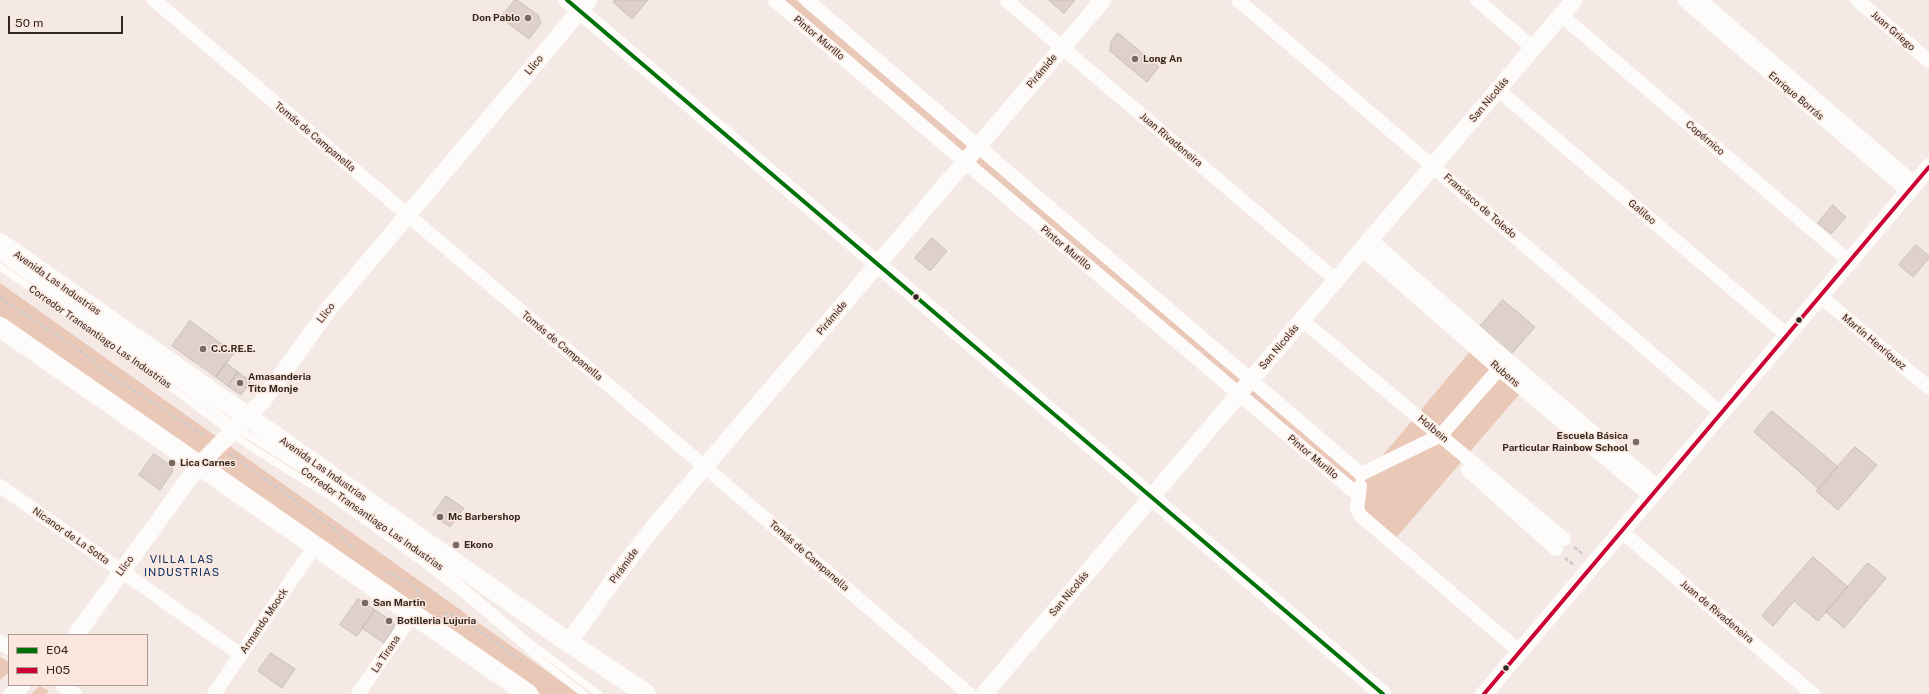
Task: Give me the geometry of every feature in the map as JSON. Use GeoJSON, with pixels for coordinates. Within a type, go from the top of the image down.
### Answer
{"type":"FeatureCollection","features":[{"type":"Feature","properties":{"kind":"main road","name":"Avenida Las Industrias"},"geometry":{"type":"LineString","coordinates":[[0,243],[239,426],[570,642],[646,694]]}},
{"type":"Feature","properties":{"kind":"main road"},"geometry":{"type":"LineString","coordinates":[[0,327],[314,547],[419,608],[518,691]]}},
{"type":"Feature","properties":{"kind":"street","name":"Tomás de Campanella"},"geometry":{"type":"LineString","coordinates":[[154,0],[969,694]]}},
{"type":"Feature","properties":{"kind":"street"},"geometry":{"type":"LineString","coordinates":[[567,0],[585,5],[878,264],[1383,694]]}},
{"type":"Feature","properties":{"kind":"street","name":"Pintor Murillo"},"geometry":{"type":"LineString","coordinates":[[774,0],[1358,495]]}},
{"type":"Feature","properties":{"kind":"street","name":"Pintor Murillo"},"geometry":{"type":"LineString","coordinates":[[807,0],[1361,474]]}},
{"type":"Feature","properties":{"kind":"street","name":"Juan Rivadeneira"},"geometry":{"type":"LineString","coordinates":[[1006,0],[1336,280]]}},
{"type":"Feature","properties":{"kind":"street","name":"Pirámide"},"geometry":{"type":"LineString","coordinates":[[570,642],[636,549],[1103,0]]}},
{"type":"Feature","properties":{"kind":"street","name":"Francisco de Toledo"},"geometry":{"type":"LineString","coordinates":[[1238,0],[1721,413]]}},
{"type":"Feature","properties":{"kind":"street"},"geometry":{"type":"LineString","coordinates":[[1477,0],[1533,48]]}},
{"type":"Feature","properties":{"kind":"street","name":"San Nicolás"},"geometry":{"type":"LineString","coordinates":[[984,694],[1574,0]]}},
{"type":"Feature","properties":{"kind":"street","name":"Enrique Borrás"},"geometry":{"type":"LineString","coordinates":[[1684,0],[1911,188]]}},
{"type":"Feature","properties":{"kind":"street","name":"Enrique Borrás"},"geometry":{"type":"LineString","coordinates":[[1700,0],[1911,188]]}},
{"type":"Feature","properties":{"kind":"street","name":"Juan Griego"},"geometry":{"type":"LineString","coordinates":[[1857,0],[1929,61]]}},
{"type":"Feature","properties":{"kind":"street","name":"Llico"},"geometry":{"type":"LineString","coordinates":[[77,634],[198,466],[262,402],[331,306],[407,214],[585,5]]}},
{"type":"Feature","properties":{"kind":"street","name":"Copérnico"},"geometry":{"type":"LineString","coordinates":[[1561,15],[1849,261]]}},
{"type":"Feature","properties":{"kind":"street","name":"Galileo"},"geometry":{"type":"LineString","coordinates":[[1498,90],[1787,335]]}},
{"type":"Feature","properties":{"kind":"street"},"geometry":{"type":"LineString","coordinates":[[1484,694],[1929,167]]}},
{"type":"Feature","properties":{"kind":"street","name":"Rubens"},"geometry":{"type":"LineString","coordinates":[[1366,245],[1499,369],[1654,492]]}},
{"type":"Feature","properties":{"kind":"street","name":"Rubens"},"geometry":{"type":"LineString","coordinates":[[1366,245],[1508,360],[1654,492]]}},
{"type":"Feature","properties":{"kind":"street","name":"Martín Henríquez"},"geometry":{"type":"LineString","coordinates":[[1820,296],[1929,388]]}},
{"type":"Feature","properties":{"kind":"street","name":"Holbein"},"geometry":{"type":"LineString","coordinates":[[1302,320],[1560,544]]}},
{"type":"Feature","properties":{"kind":"street"},"geometry":{"type":"LineString","coordinates":[[1499,369],[1437,437],[1361,474],[1357,509],[1362,516],[1519,652]]}},
{"type":"Feature","properties":{"kind":"street","name":"Nicanor de La Sotta"},"geometry":{"type":"LineString","coordinates":[[0,486],[241,654]]}},
{"type":"Feature","properties":{"kind":"street","name":"Juan de Rivadeneira"},"geometry":{"type":"LineString","coordinates":[[1621,531],[1813,694]]}},
{"type":"Feature","properties":{"kind":"street","name":"Armando Moock"},"geometry":{"type":"LineString","coordinates":[[214,694],[314,547]]}},
{"type":"Feature","properties":{"kind":"street","name":"La Tirana"},"geometry":{"type":"LineString","coordinates":[[358,694],[419,608]]}},
{"type":"Feature","properties":{"kind":"street"},"geometry":{"type":"LineString","coordinates":[[12,694],[21,686]]}},
{"type":"Feature","properties":{"kind":"street"},"geometry":{"type":"LineString","coordinates":[[63,686],[75,694]]}},
{"type":"Feature","properties":{"kind":"lane","name":"Corredor Transantiago Las Industrias"},"geometry":{"type":"LineString","coordinates":[[0,257],[239,426],[267,458],[334,499],[423,563],[468,598],[543,662],[584,694]]}},
{"type":"Feature","properties":{"kind":"lane","name":"Corredor Transantiago Las Industrias"},"geometry":{"type":"LineString","coordinates":[[0,266],[116,346],[239,426],[407,541],[458,581],[529,642],[599,694]]}},
{"type":"Feature","properties":{"kind":"path"},"geometry":{"type":"LineString","coordinates":[[0,298],[81,351],[104,371],[218,445],[340,533],[360,556]]}},
{"type":"Feature","properties":{"kind":"path"},"geometry":{"type":"LineString","coordinates":[[1560,544],[1589,569]]}},
{"type":"Feature","properties":{"kind":"path"},"geometry":{"type":"LineString","coordinates":[[1560,544],[1589,569]]}},
{"type":"Feature","properties":{"kind":"path"},"geometry":{"type":"LineString","coordinates":[[380,571],[399,576],[411,583],[419,608]]}},
{"type":"Feature","properties":{"kind":"path"},"geometry":{"type":"LineString","coordinates":[[438,610],[460,617],[525,663]]}},
{"type":"Feature","properties":{"kind":"shaded area"},"geometry":{"type":"Polygon","coordinates":[[[781,0],[796,0],[1231,370],[1357,475],[1355,482],[1352,482],[781,0]]]}},
{"type":"Feature","properties":{"kind":"shaded area"},"geometry":{"type":"Polygon","coordinates":[[[0,283],[579,694],[541,694],[179,444],[0,316],[0,283]]]}},
{"type":"Feature","properties":{"kind":"shaded area"},"geometry":{"type":"Polygon","coordinates":[[[1472,349],[1492,366],[1439,429],[1419,412],[1472,349]]]}},
{"type":"Feature","properties":{"kind":"shaded area"},"geometry":{"type":"Polygon","coordinates":[[[1499,372],[1522,391],[1395,539],[1363,510],[1364,475],[1440,442],[1499,372]]]}},
{"type":"Feature","properties":{"kind":"shaded area"},"geometry":{"type":"Polygon","coordinates":[[[1412,421],[1431,437],[1377,462],[1412,421]]]}},
{"type":"Feature","properties":{"kind":"shaded area"},"geometry":{"type":"Polygon","coordinates":[[[0,657],[8,661],[8,673],[0,680],[0,657]]]}},
{"type":"Feature","properties":{"kind":"shaded area"},"geometry":{"type":"Polygon","coordinates":[[[40,686],[49,691],[46,694],[31,694],[40,686]]]}},
{"type":"Feature","properties":{"kind":"building"},"geometry":{"type":"Polygon","coordinates":[[[515,0],[538,15],[541,23],[529,39],[501,18],[515,0]]]}},
{"type":"Feature","properties":{"kind":"building"},"geometry":{"type":"Polygon","coordinates":[[[615,0],[648,0],[632,19],[613,2],[615,0]]]}},
{"type":"Feature","properties":{"kind":"building"},"geometry":{"type":"Polygon","coordinates":[[[1049,0],[1075,0],[1064,13],[1049,0]]]}},
{"type":"Feature","properties":{"kind":"building","name":"Long An"},"geometry":{"type":"Polygon","coordinates":[[[1118,33],[1159,67],[1147,82],[1110,51],[1111,42],[1118,33]]]}},
{"type":"Feature","properties":{"kind":"building"},"geometry":{"type":"Polygon","coordinates":[[[1833,205],[1846,217],[1831,234],[1818,223],[1833,205]]]}},
{"type":"Feature","properties":{"kind":"building"},"geometry":{"type":"Polygon","coordinates":[[[932,238],[947,251],[930,271],[915,258],[932,238]]]}},
{"type":"Feature","properties":{"kind":"building"},"geometry":{"type":"Polygon","coordinates":[[[1916,245],[1929,256],[1929,258],[1913,277],[1899,265],[1916,245]]]}},
{"type":"Feature","properties":{"kind":"building"},"geometry":{"type":"Polygon","coordinates":[[[1503,300],[1535,327],[1508,358],[1476,331],[1503,300]]]}},
{"type":"Feature","properties":{"kind":"building","name":"C.C.RE.E."},"geometry":{"type":"Polygon","coordinates":[[[190,321],[234,353],[216,377],[172,346],[190,321]]]}},
{"type":"Feature","properties":{"kind":"building"},"geometry":{"type":"Polygon","coordinates":[[[226,363],[238,372],[228,386],[216,377],[226,363]]]}},
{"type":"Feature","properties":{"kind":"building","name":"Amasanderia Tito Monje"},"geometry":{"type":"Polygon","coordinates":[[[238,372],[251,381],[241,395],[228,386],[238,372]]]}},
{"type":"Feature","properties":{"kind":"building"},"geometry":{"type":"Polygon","coordinates":[[[1772,411],[1838,467],[1819,489],[1754,432],[1772,411]]]}},
{"type":"Feature","properties":{"kind":"building"},"geometry":{"type":"Polygon","coordinates":[[[1855,447],[1877,465],[1838,510],[1816,491],[1855,447]]]}},
{"type":"Feature","properties":{"kind":"building"},"geometry":{"type":"Polygon","coordinates":[[[154,454],[172,467],[173,471],[160,490],[139,475],[154,454]]]}},
{"type":"Feature","properties":{"kind":"building"},"geometry":{"type":"Polygon","coordinates":[[[446,496],[464,508],[450,527],[433,515],[446,496]]]}},
{"type":"Feature","properties":{"kind":"building"},"geometry":{"type":"Polygon","coordinates":[[[1813,557],[1848,587],[1818,621],[1794,601],[1773,626],[1762,616],[1813,557]]]}},
{"type":"Feature","properties":{"kind":"building"},"geometry":{"type":"Polygon","coordinates":[[[1868,563],[1886,578],[1844,628],[1826,612],[1868,563]]]}},
{"type":"Feature","properties":{"kind":"building"},"geometry":{"type":"Polygon","coordinates":[[[358,599],[375,610],[357,636],[340,625],[358,599]]]}},
{"type":"Feature","properties":{"kind":"building"},"geometry":{"type":"Polygon","coordinates":[[[375,610],[394,623],[394,628],[384,643],[362,628],[375,610]]]}},
{"type":"Feature","properties":{"kind":"building"},"geometry":{"type":"Polygon","coordinates":[[[271,653],[295,669],[282,688],[258,671],[271,653]]]}},
{"type":"Feature","properties":{"kind":"transit line","name":"E04"},"geometry":{"type":"LineString","coordinates":[[567,0],[1383,694]]}},
{"type":"Feature","properties":{"kind":"transit line","name":"H05"},"geometry":{"type":"LineString","coordinates":[[1484,694],[1929,167]]}},
{"type":"Feature","properties":{"kind":"place","name":"Don Pablo"},"geometry":{"type":"Point","coordinates":[528,18]}},
{"type":"Feature","properties":{"kind":"place","name":"Long An"},"geometry":{"type":"Point","coordinates":[1135,59]}},
{"type":"Feature","properties":{"kind":"place","name":"C.C.RE.E."},"geometry":{"type":"Point","coordinates":[203,349]}},
{"type":"Feature","properties":{"kind":"place","name":"Amasanderia Tito Monje"},"geometry":{"type":"Point","coordinates":[240,383]}},
{"type":"Feature","properties":{"kind":"place","name":"Escuela Básica Particular Rainbow School"},"geometry":{"type":"Point","coordinates":[1636,442]}},
{"type":"Feature","properties":{"kind":"place","name":"Lica Carnes"},"geometry":{"type":"Point","coordinates":[172,463]}},
{"type":"Feature","properties":{"kind":"place","name":"Mc Barbershop"},"geometry":{"type":"Point","coordinates":[440,517]}},
{"type":"Feature","properties":{"kind":"place","name":"Ekono"},"geometry":{"type":"Point","coordinates":[456,545]}},
{"type":"Feature","properties":{"kind":"place","name":"San Martin"},"geometry":{"type":"Point","coordinates":[365,603]}},
{"type":"Feature","properties":{"kind":"place","name":"Botilleria Lujuria"},"geometry":{"type":"Point","coordinates":[389,621]}},
{"type":"Feature","properties":{"kind":"district","name":"VILLA LAS INDUSTRIAS"},"geometry":{"type":"Point","coordinates":[182,566]}}]}
